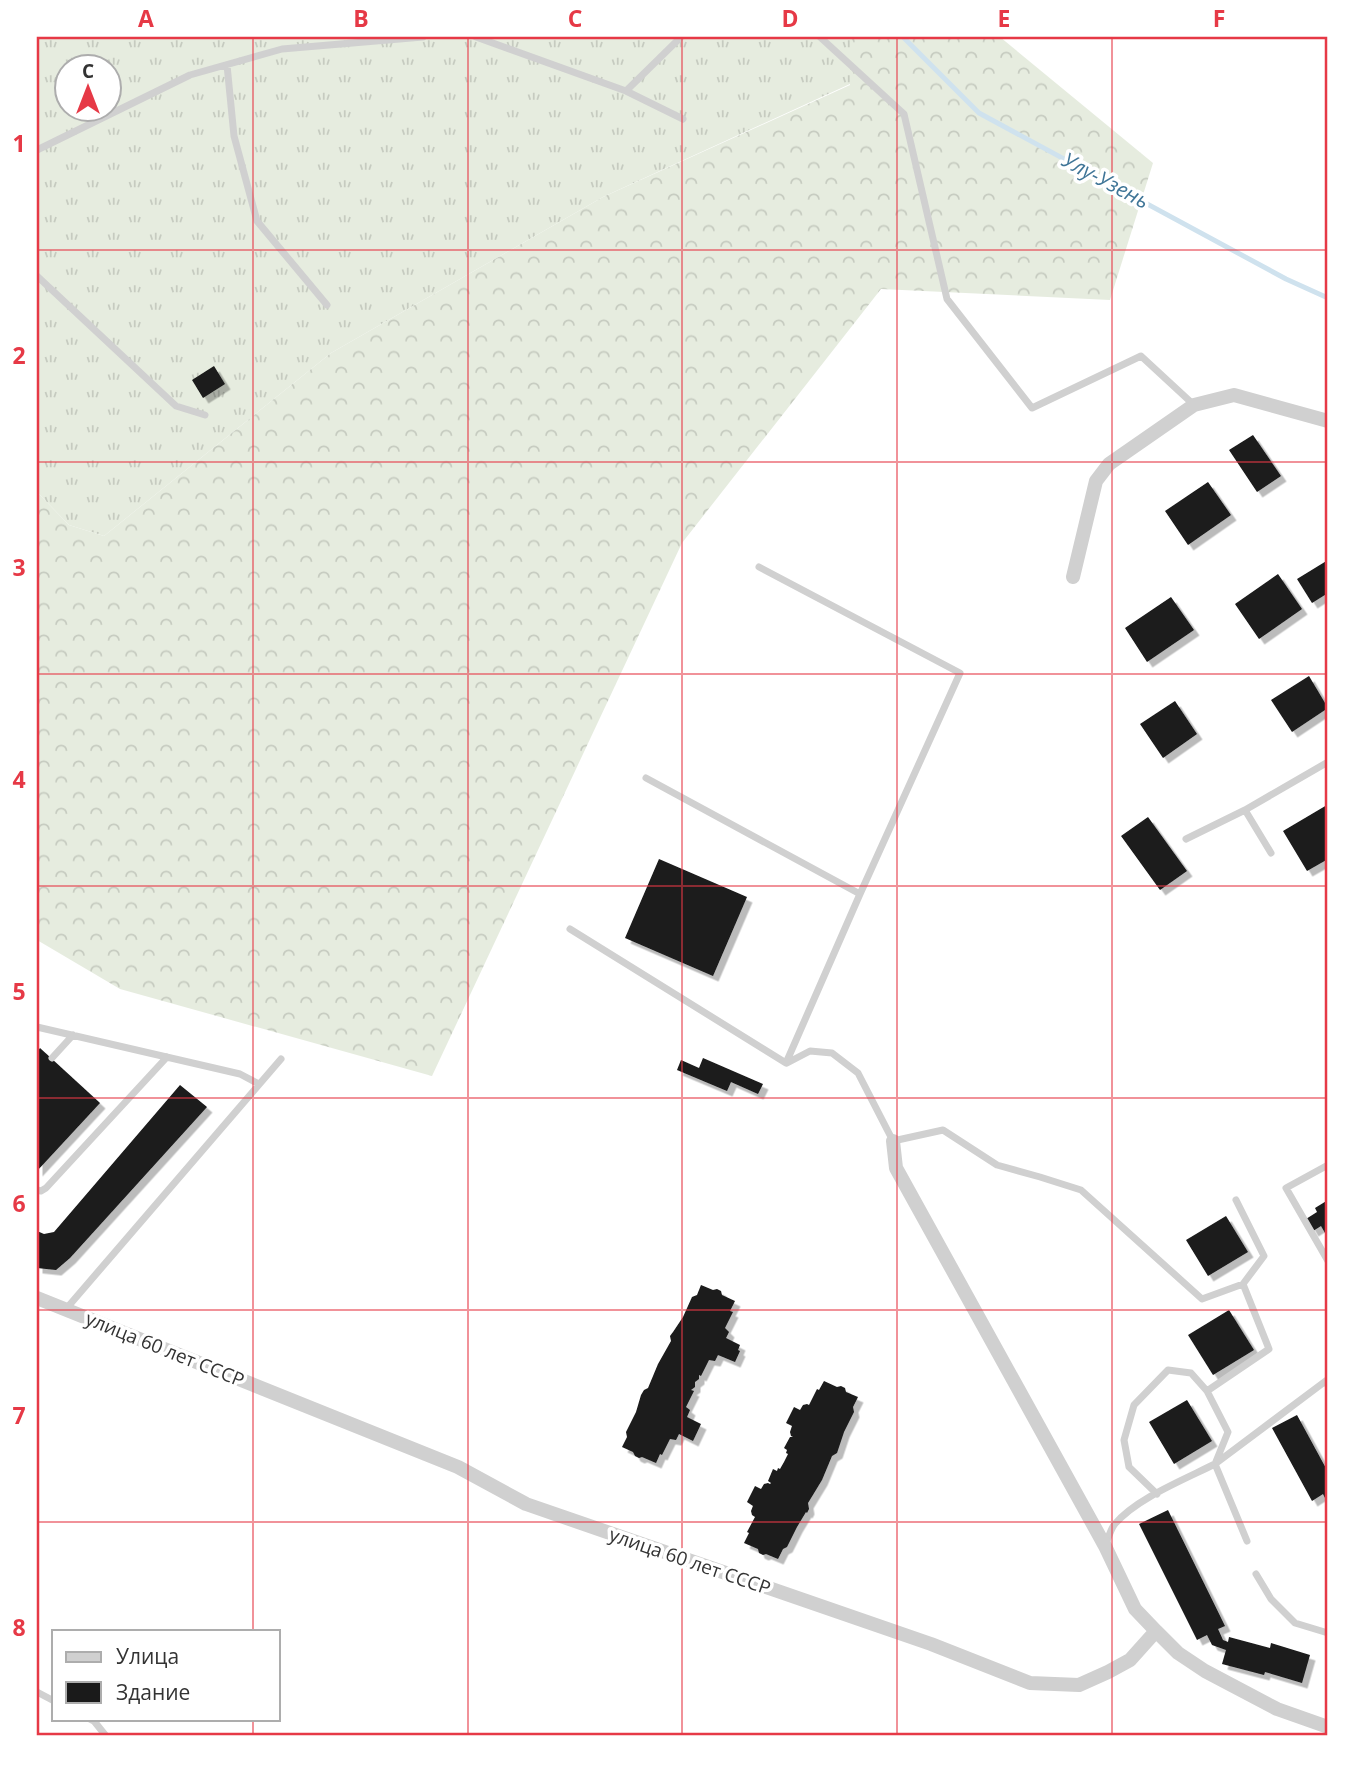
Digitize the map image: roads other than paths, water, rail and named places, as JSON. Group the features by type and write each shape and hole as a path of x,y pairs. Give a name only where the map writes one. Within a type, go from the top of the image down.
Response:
{"street":[{"path":"1073,577 1096,481 1109,464 1194,405 1234,395 1328,421"},
{"path":"893,1140 896,1168 1105,1546 1135,1609 1178,1653 1205,1671 1277,1709 1328,1727"},
{"name":"улица 60 лет СССР","path":"37,1298 458,1467 526,1504 931,1644 1030,1683 1079,1685 1130,1660 1156,1632"}],"lane":[{"path":"37,150 190,75 282,49 423,37"},
{"path":"476,37 626,91 683,119"},
{"path":"626,91 681,37"},
{"path":"820,37 904,114 947,299 1032,408 1141,356 1194,405"},
{"path":"227,65 234,136 257,221 327,305"},
{"path":"37,276 176,406 205,415"},
{"path":"759,567 960,673 786,1063"},
{"path":"1186,839 1245,810 1328,762"},
{"path":"646,778 860,894"},
{"path":"1245,810 1271,853"},
{"path":"570,929 786,1063"},
{"path":"37,1027 240,1074 260,1084"},
{"path":"52,1058 73,1035"},
{"path":"786,1063 810,1051 832,1054 858,1073 893,1140 943,1130 997,1165 1081,1191 1202,1299 1243,1284 1264,1256 1236,1200"},
{"path":"37,1190 46,1188 167,1057"},
{"path":"66,1310 281,1059"},
{"path":"1328,1165 1286,1188 1328,1261"},
{"path":"1207,1391 1269,1349 1243,1284"},
{"path":"1157,1494 1129,1466 1124,1440 1134,1405 1168,1370 1191,1373 1207,1391 1228,1432 1215,1465 1248,1541"},
{"path":"1105,1546 1112,1527 1127,1511 1215,1465 1326,1380 1328,1385"},
{"path":"1256,1574 1271,1600 1295,1623 1328,1633"},
{"path":"92,1720 106,1736"}],"waterway":[{"name":"Улу-Узень","path":"903,37 979,113 1286,279 1328,298"}]}
